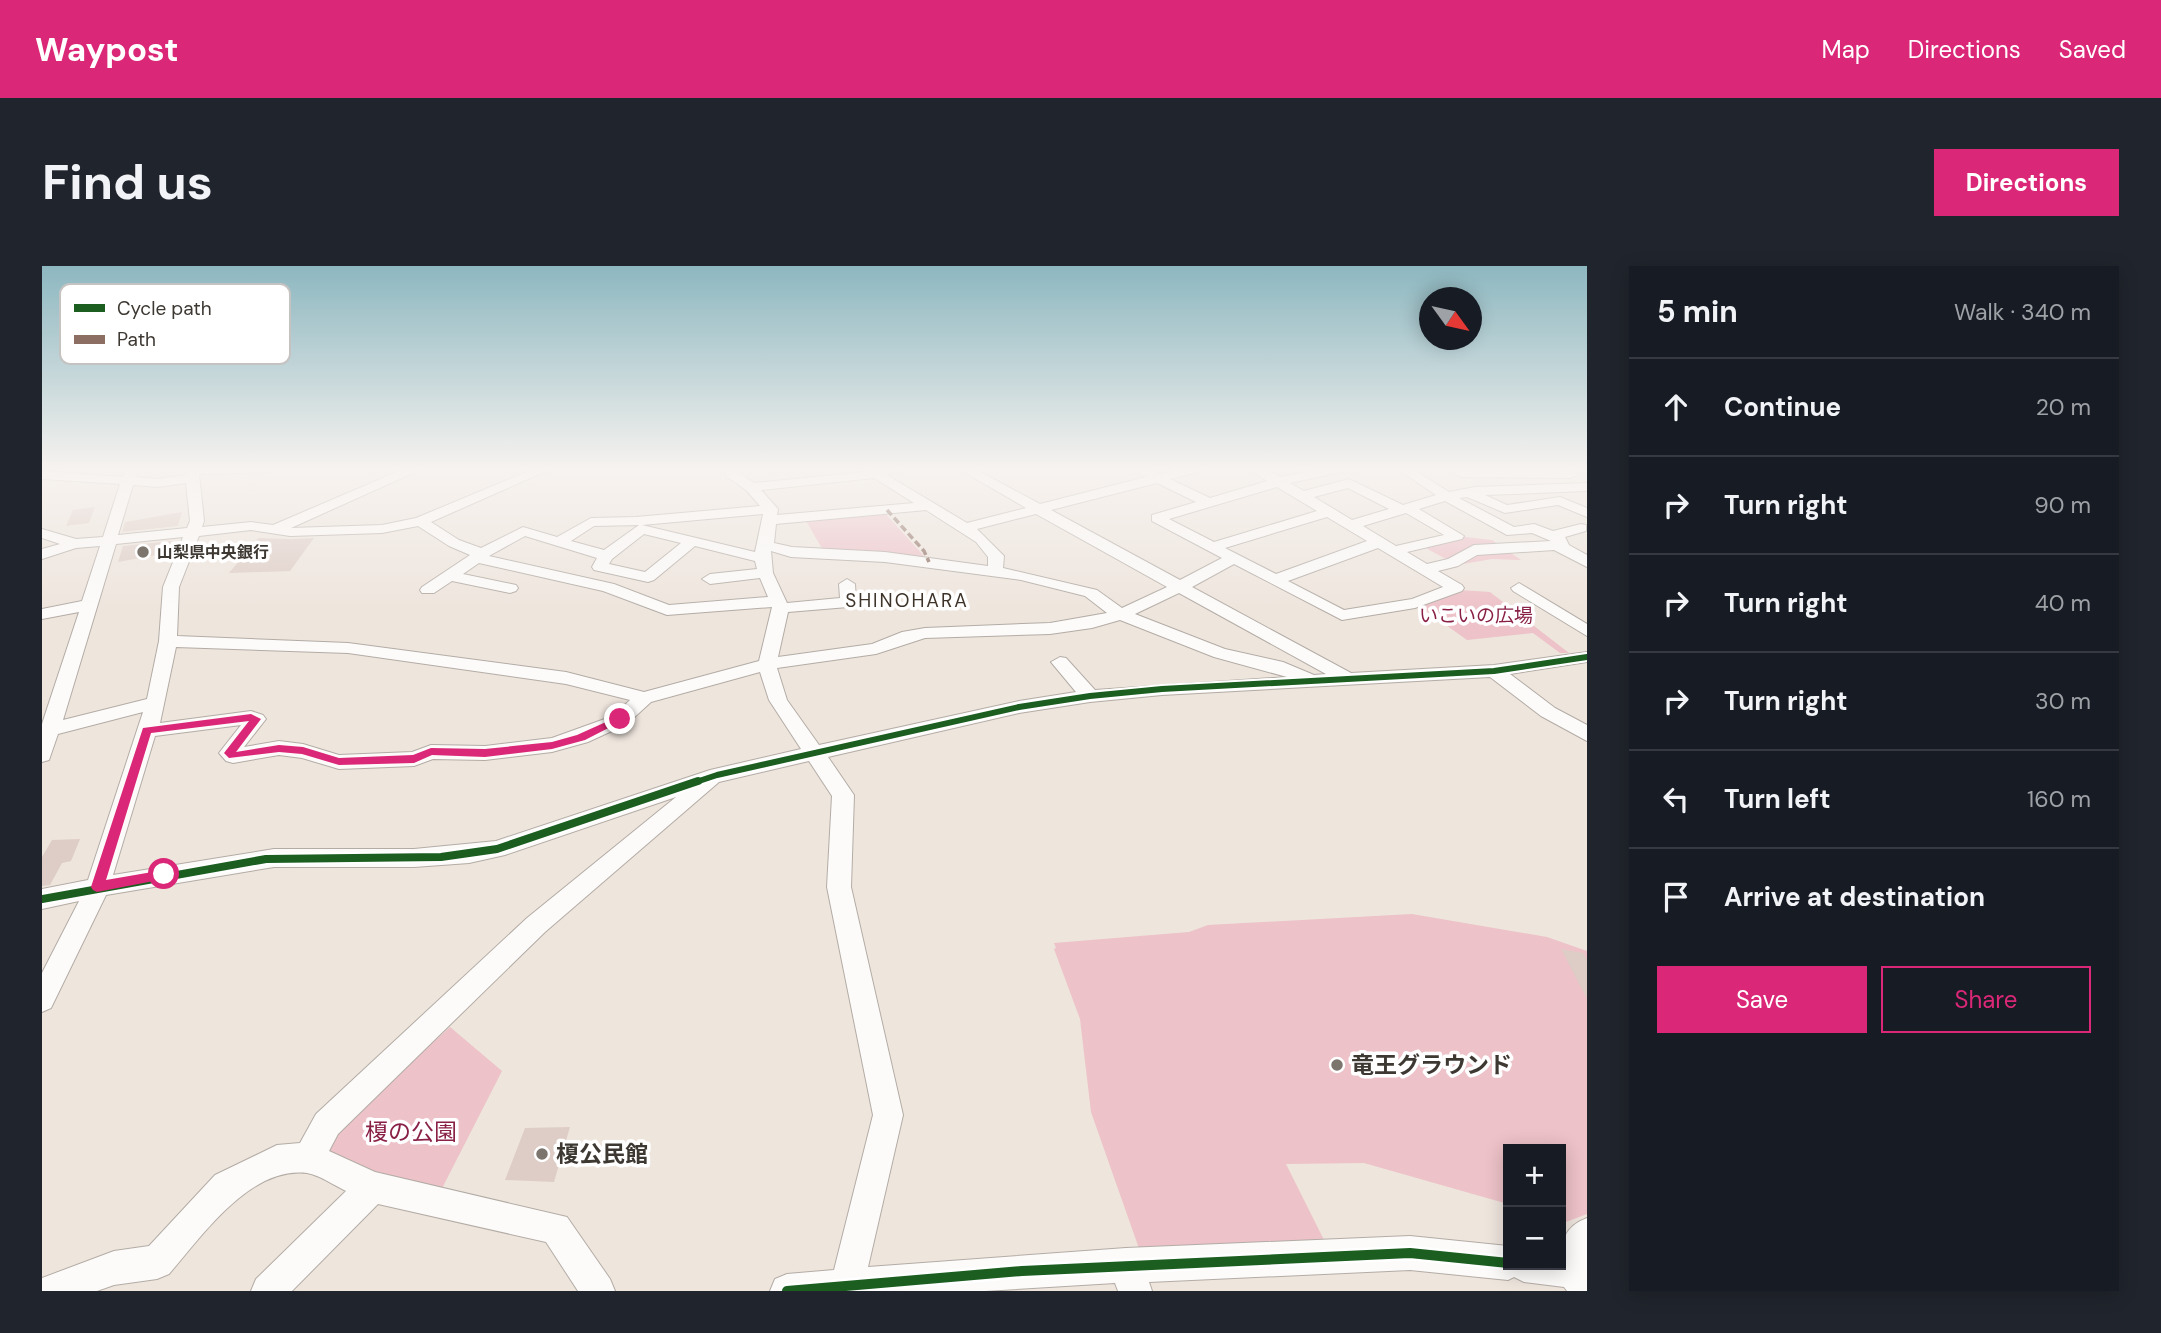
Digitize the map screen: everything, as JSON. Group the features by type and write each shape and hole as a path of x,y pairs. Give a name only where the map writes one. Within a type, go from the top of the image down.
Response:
{"street":[{"path":"42,755 48,722 117,516"},
{"path":"42,1000 97,887 156,703 168,641 171,587 194,532 197,516"},
{"path":"278,528 306,516"},
{"path":"42,570 47,553 75,544 251,526 278,528 290,532 382,529 432,516"},
{"path":"559,542 591,522 736,516"},
{"path":"771,516 765,559 779,604 767,664 778,700 843,795 839,887 888,1115 846,1288"},
{"path":"945,516 991,548 996,556 995,571"},
{"path":"965,528 1013,516"},
{"path":"1052,516 1348,680"},
{"path":"1165,516 1157,518 1342,615 1415,603 1456,588 1335,516"},
{"path":"1212,547 1316,516"},
{"path":"1351,525 1381,516"},
{"path":"1275,580 1387,546 1457,536 1417,516"},
{"path":"1481,516 1512,532 1534,528 1587,562"},
{"path":"420,521 479,556 608,587 667,610 848,602 848,584"},
{"path":"1449,538 1474,550 1509,550 1555,545 1581,528"},
{"path":"692,541 648,578 600,567 606,556 641,529 692,541 765,559"},
{"path":"428,590 523,531 606,556"},
{"path":"42,533 75,544"},
{"path":"1424,569 1453,563 1474,550"},
{"path":"710,579 791,552 885,557 995,571 1091,593 1119,614 1220,653 1269,664 1315,681"},
{"path":"146,730 251,717 256,719 229,753 233,756 279,748 303,751 339,761 414,759 431,752 485,753 552,745 581,737 620,719 644,698 767,664 876,649 908,636 925,633 1051,628 1094,622 1119,614 1234,558"},
{"path":"449,576 510,588"},
{"path":"1519,588 1587,631"},
{"path":"42,614 87,605"},
{"path":"168,641 348,648 566,678 644,698"},
{"path":"42,899 97,887 271,858 326,856 397,860 465,857 497,849 717,775 1019,707 1162,689 1494,671 1587,657"},
{"path":"1060,662 1090,696"},
{"path":"1494,671 1548,712 1587,734"},
{"path":"48,722 156,703"},
{"path":"310,1158 327,1124 506,953 717,775"},
{"path":"51,1291 114,1268 157,1262 226,1185 277,1160 310,1158 373,1187 556,1228 598,1291"},
{"path":"268,1291 373,1187"},
{"path":"1542,1270 1580,1281 1578,1242 1587,1234"},
{"path":"787,1291 1131,1278 1410,1254 1503,1263"}],"green space":[{"path":"887,516 924,556 824,552 805,519"},
{"path":"1457,536 1492,540 1521,560 1492,559 1457,565 1422,546"},
{"name":"いこいの広場","path":"1459,590 1490,592 1569,653 1560,653 1533,633 1467,640 1418,605"},
{"name":"竜王グラウンド","path":"1412,914 1547,937 1587,951 1587,1214 1566,1222 1566,1144 1503,1144 1503,1203 1364,1163 1286,1164 1326,1244 1142,1257 1091,1112 1080,1019 1054,943 1189,932 1208,925"},
{"name":"榎の公園","path":"450,1027 502,1071 435,1202 327,1150 343,1123"}],"building":[{"path":"70,516 92,516 89,523 66,526"},
{"path":"160,516 181,516 178,526 122,532 125,522"},
{"path":"258,538 314,538 290,571 229,573"},
{"path":"171,541 167,553 118,562 123,546"},
{"path":"80,839 71,861 62,863 50,885 42,886 42,857 52,840"},
{"path":"1561,949 1583,953 1587,960 1587,999"},
{"path":"570,1127 554,1182 505,1180 525,1128"}],"marked path":[{"path":"892,516 924,551 929,562"}],"cycle path":[{"path":"42,899 147,878 266,859 441,857 497,849 717,775 1019,707 1162,689 1494,671 1587,657"},
{"path":"787,1291 1022,1271 1410,1253 1503,1262"}],"place":[{"name":"山梨県中央銀行","path":"143,552"},
{"name":"竜王グラウンド","path":"1337,1065"},
{"name":"榎公民館","path":"542,1154"}],"district":[{"name":"SHINOHARA","path":"907,600"}],"route":[{"path":"164,874 97,887 146,730 251,717 256,719 229,753 233,756 279,748 303,751 339,761 414,759 431,752 485,753 522,750 581,737 620,719"}]}
